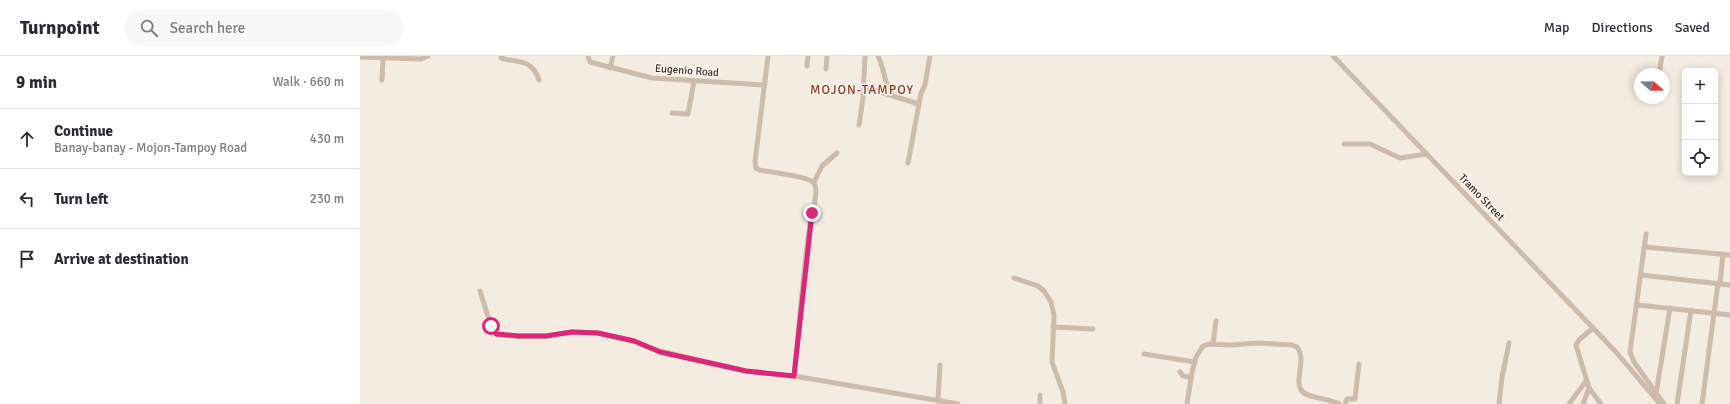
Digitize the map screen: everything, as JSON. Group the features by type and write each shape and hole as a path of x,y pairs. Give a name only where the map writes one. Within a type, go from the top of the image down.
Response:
{"street":[{"path":"360,57 384,59 421,59 428,56"},
{"path":"502,56 504,59 525,62 532,66 537,72 539,80"},
{"name":"Eugenio Road","path":"588,56 590,62 652,78 764,85"},
{"path":"610,68 613,56"},
{"path":"768,56 755,162 756,168 759,170 814,182"},
{"path":"807,66 808,56"},
{"path":"826,69 827,56"},
{"path":"859,125 865,56"},
{"path":"878,56 884,70 886,83 891,93"},
{"path":"908,163 921,93 926,85 930,56"},
{"name":"Tramo Street","path":"1333,56 1616,352 1660,404"},
{"path":"1660,68 1662,56"},
{"path":"382,80 384,59"},
{"path":"672,113 688,114 694,81"},
{"path":"863,87 920,104"},
{"path":"1344,144 1370,144 1400,158 1427,154"},
{"path":"794,376 810,224 816,192 814,182 822,166 837,153"},
{"path":"1646,234 1638,305 1630,352 1634,362 1664,404"},
{"path":"1645,247 1730,255"},
{"path":"1702,404 1723,254"},
{"path":"1641,275 1730,285"},
{"path":"1014,278 1038,286 1044,291 1053,307 1052,362 1063,392 1065,404"},
{"path":"480,292 491,326 496,334 546,336 572,332 598,333 634,341 660,352 746,371 794,376 958,404"},
{"path":"1638,305 1730,315"},
{"path":"1656,394 1670,308"},
{"path":"1677,404 1691,310"},
{"path":"1213,344 1216,321"},
{"path":"1053,327 1093,329"},
{"path":"1593,328 1579,340 1576,345 1586,381 1589,388 1601,404"},
{"path":"1187,404 1195,362 1203,346 1213,344 1231,345 1258,343 1295,346 1301,354 1299,385 1302,391 1308,395 1340,404"},
{"path":"1499,404 1502,377 1509,343"},
{"path":"1144,354 1195,362"},
{"path":"1345,404 1347,399 1355,399 1359,364"},
{"path":"938,401 940,365"},
{"path":"1180,372 1183,376 1191,377"},
{"path":"1569,404 1586,381"},
{"path":"1583,404 1589,388"},
{"path":"1040,395 1040,404"}],"district":[{"name":"MOJON-TAMPOY","path":"862,89"}],"route":[{"path":"491,326 496,334 518,336 546,336 572,332 598,333 634,341 660,352 746,371 794,376 812,213"}]}
